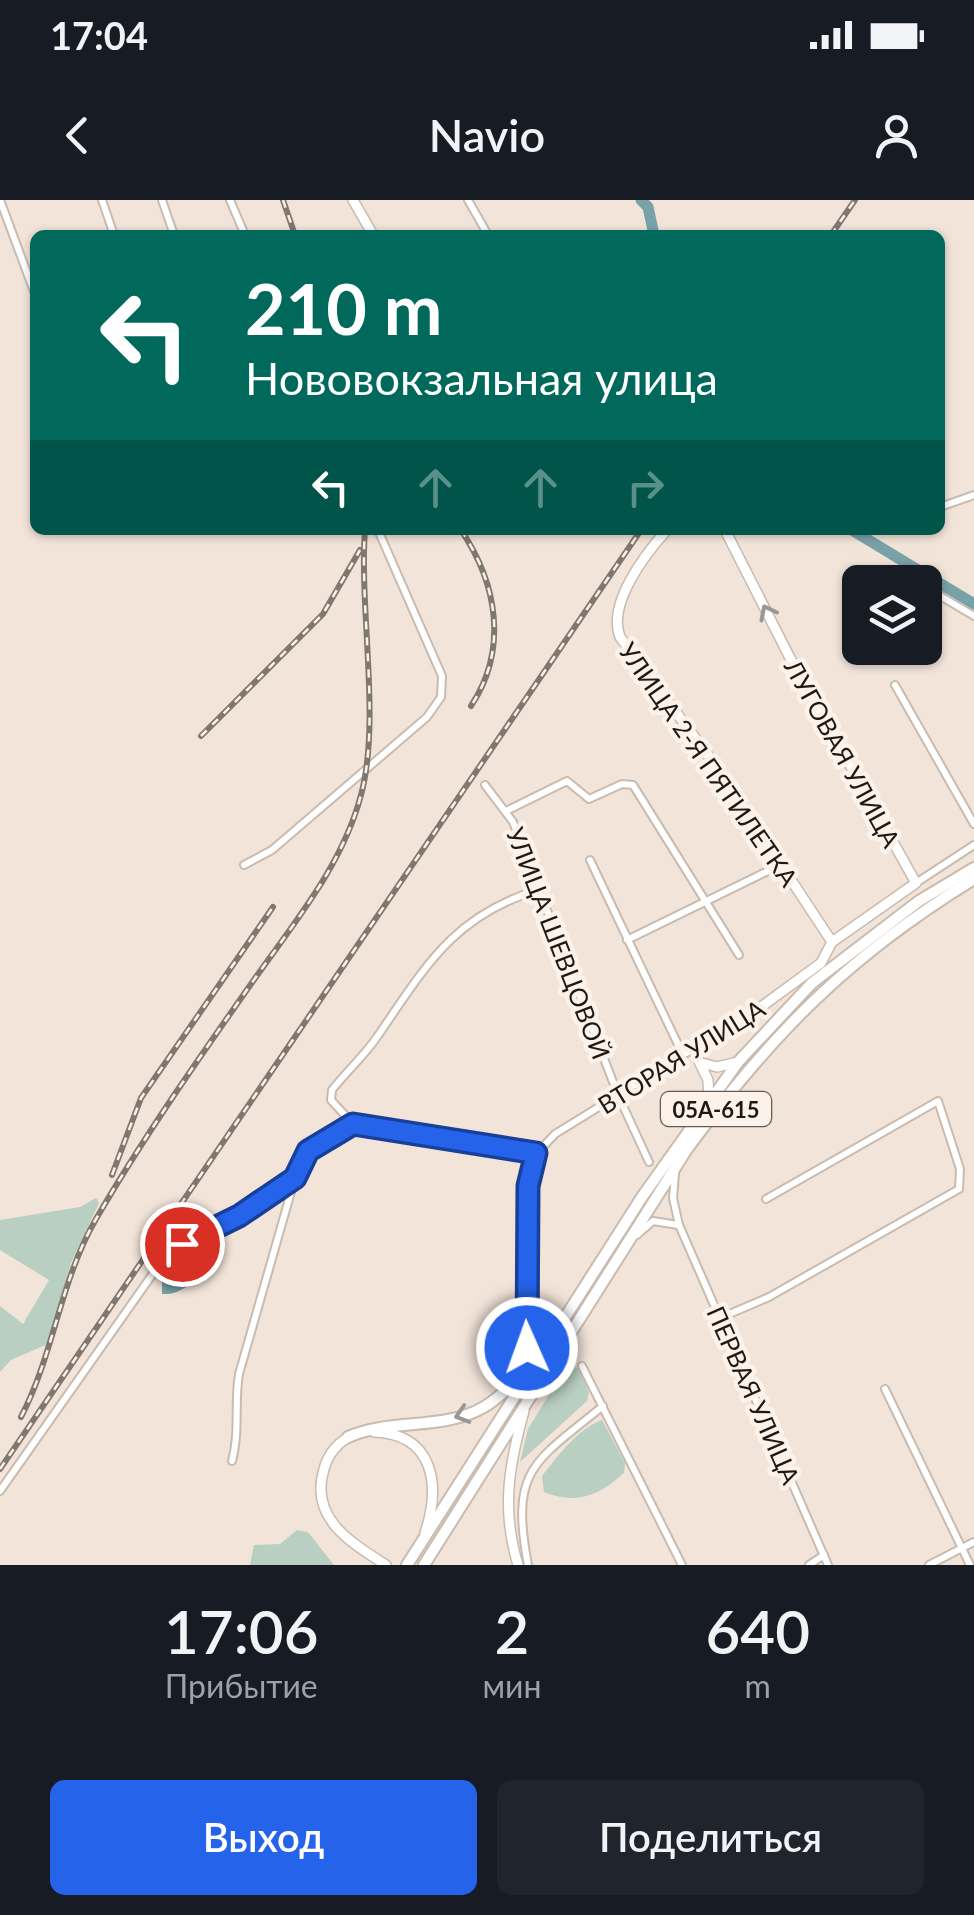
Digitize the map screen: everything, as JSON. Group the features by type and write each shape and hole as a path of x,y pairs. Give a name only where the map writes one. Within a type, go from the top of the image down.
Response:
{"highway":[{"name":"05А-615","path":"407,1565 709,1100 738,1062 812,983 919,901 974,868"},
{"name":"05А-615","path":"424,1565 620,1253 735,1084 798,1012 853,963 974,879"},
{"path":"348,1436 370,1427 463,1416 499,1396 540,1359"}],"main road":[{"path":"353,200 370,230"},
{"name":"УЛИЦА 2-Я ПЯТИЛЕТКА","path":"664,535 625,595 616,618 617,630 628,652 716,766 832,942"},
{"name":"ЛУГОВАЯ УЛИЦА","path":"728,535 790,658 916,883"},
{"path":"832,942 916,883"},
{"name":"ВТОРАЯ УЛИЦА","path":"693,1049 750,1015 821,963 832,942"},
{"path":"693,1049 702,1062 709,1100"},
{"path":"702,1062 717,1067 738,1062"},
{"path":"518,1565 507,1529 507,1482 528,1401"},
{"path":"382,1562 339,1533 321,1499 326,1460 348,1436 394,1434 421,1450 434,1482 433,1508 421,1545"}],"street":[{"path":"0,200 30,281"},
{"path":"102,200 112,230"},
{"path":"162,200 172,230"},
{"path":"230,200 243,230"},
{"path":"468,200 485,230"},
{"path":"945,504 974,494"},
{"path":"244,865 272,850 426,717 440,697 442,676 380,535"},
{"path":"942,597 974,616"},
{"path":"894,684 974,824"},
{"path":"508,810 567,781 589,799 633,784 740,955"},
{"name":"УЛИЦА ШЕВЦОВОЙ","path":"485,785 508,810 618,1095 649,1162"},
{"path":"916,883 974,845"},
{"path":"590,860 682,1054"},
{"path":"627,940 780,864"},
{"path":"527,1348 528,1186 536,1153 353,1124 331,1100 332,1090 379,1034 392,1010 450,936 518,896 538,890"},
{"name":"ВТОРАЯ УЛИЦА","path":"536,1153 555,1134 693,1049"},
{"path":"720,1318 769,1297 953,1194 962,1182 938,1101 766,1199"},
{"path":"232,1461 238,1438 235,1400 239,1374 295,1178 308,1151 353,1124"},
{"name":"ПЕРВАЯ УЛИЦА","path":"677,1166 672,1186 680,1225 828,1565"},
{"path":"0,1491 152,1275 182,1244 239,1216 295,1178"},
{"path":"620,1253 652,1220 680,1225"},
{"path":"582,1366 682,1565"},
{"path":"885,1389 970,1565"},
{"path":"528,1565 522,1525 524,1480 546,1452 603,1406"},
{"path":"928,1565 974,1542"},
{"path":"809,1565 824,1556"}],"green space":[{"path":"96,1198 99,1203 71,1263 48,1344 11,1360 0,1372 0,1306 23,1324 49,1280 0,1250 0,1220 80,1207"},
{"path":"567,1365 580,1369 589,1393 587,1401 520,1462 528,1429"},
{"path":"602,1420 625,1463 624,1473 587,1496 566,1498 544,1492 542,1476 576,1437"},
{"path":"297,1530 308,1532 334,1565 250,1565 254,1545 280,1544"}],"water":[{"path":"201,1248 207,1249 205,1258 193,1281 179,1291 162,1294 162,1279 178,1262"}],"waterway":[{"path":"641,200 648,207 653,230"},
{"path":"860,535 974,604"}],"railway":[{"path":"283,200 293,230"},
{"path":"834,230 855,200"},
{"path":"21,1417 42,1368 74,1267 96,1219 171,1100 314,894 342,847 367,766 365,535"},
{"path":"464,535 483,573 494,618 490,663 471,706"},
{"path":"0,1469 638,535"},
{"path":"201,736 323,614 360,550"},
{"path":"112,1175 141,1098 273,907"}],"route":[{"path":"182,1244 229,1222 295,1178 308,1151 353,1124 536,1153 528,1186 525,1250 527,1348"}]}
